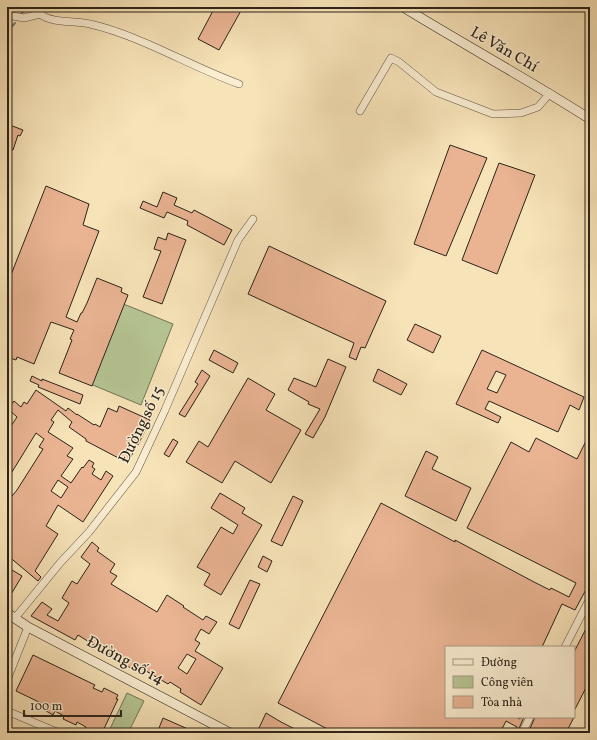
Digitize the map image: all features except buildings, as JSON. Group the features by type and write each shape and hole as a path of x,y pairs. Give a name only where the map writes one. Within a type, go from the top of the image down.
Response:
{"street":[{"path":"40,14 43,7"},
{"name":"Lê Văn Chí","path":"403,7 590,119"},
{"path":"7,15 24,18 40,14 46,18 89,24 122,34 176,56 223,79 239,84"},
{"path":"360,111 390,58 399,62 436,92 493,114 521,113 538,107 550,94"},
{"name":"Đường số 15","path":"15,618 60,563 89,532 136,472 165,410 238,240 253,219"},
{"path":"566,646 590,598"},
{"name":"Đường số 14","path":"7,613 28,626 230,733"},
{"path":"7,680 28,626"},
{"path":"7,711 59,733"},
{"path":"522,733 530,718"}],"green space":[{"path":"121,303 173,324 141,405 88,383"},
{"path":"127,693 144,701 128,733 108,733"}],"waterway":[{"path":"22,13 27,7"},
{"path":"7,32 15,23"}]}
